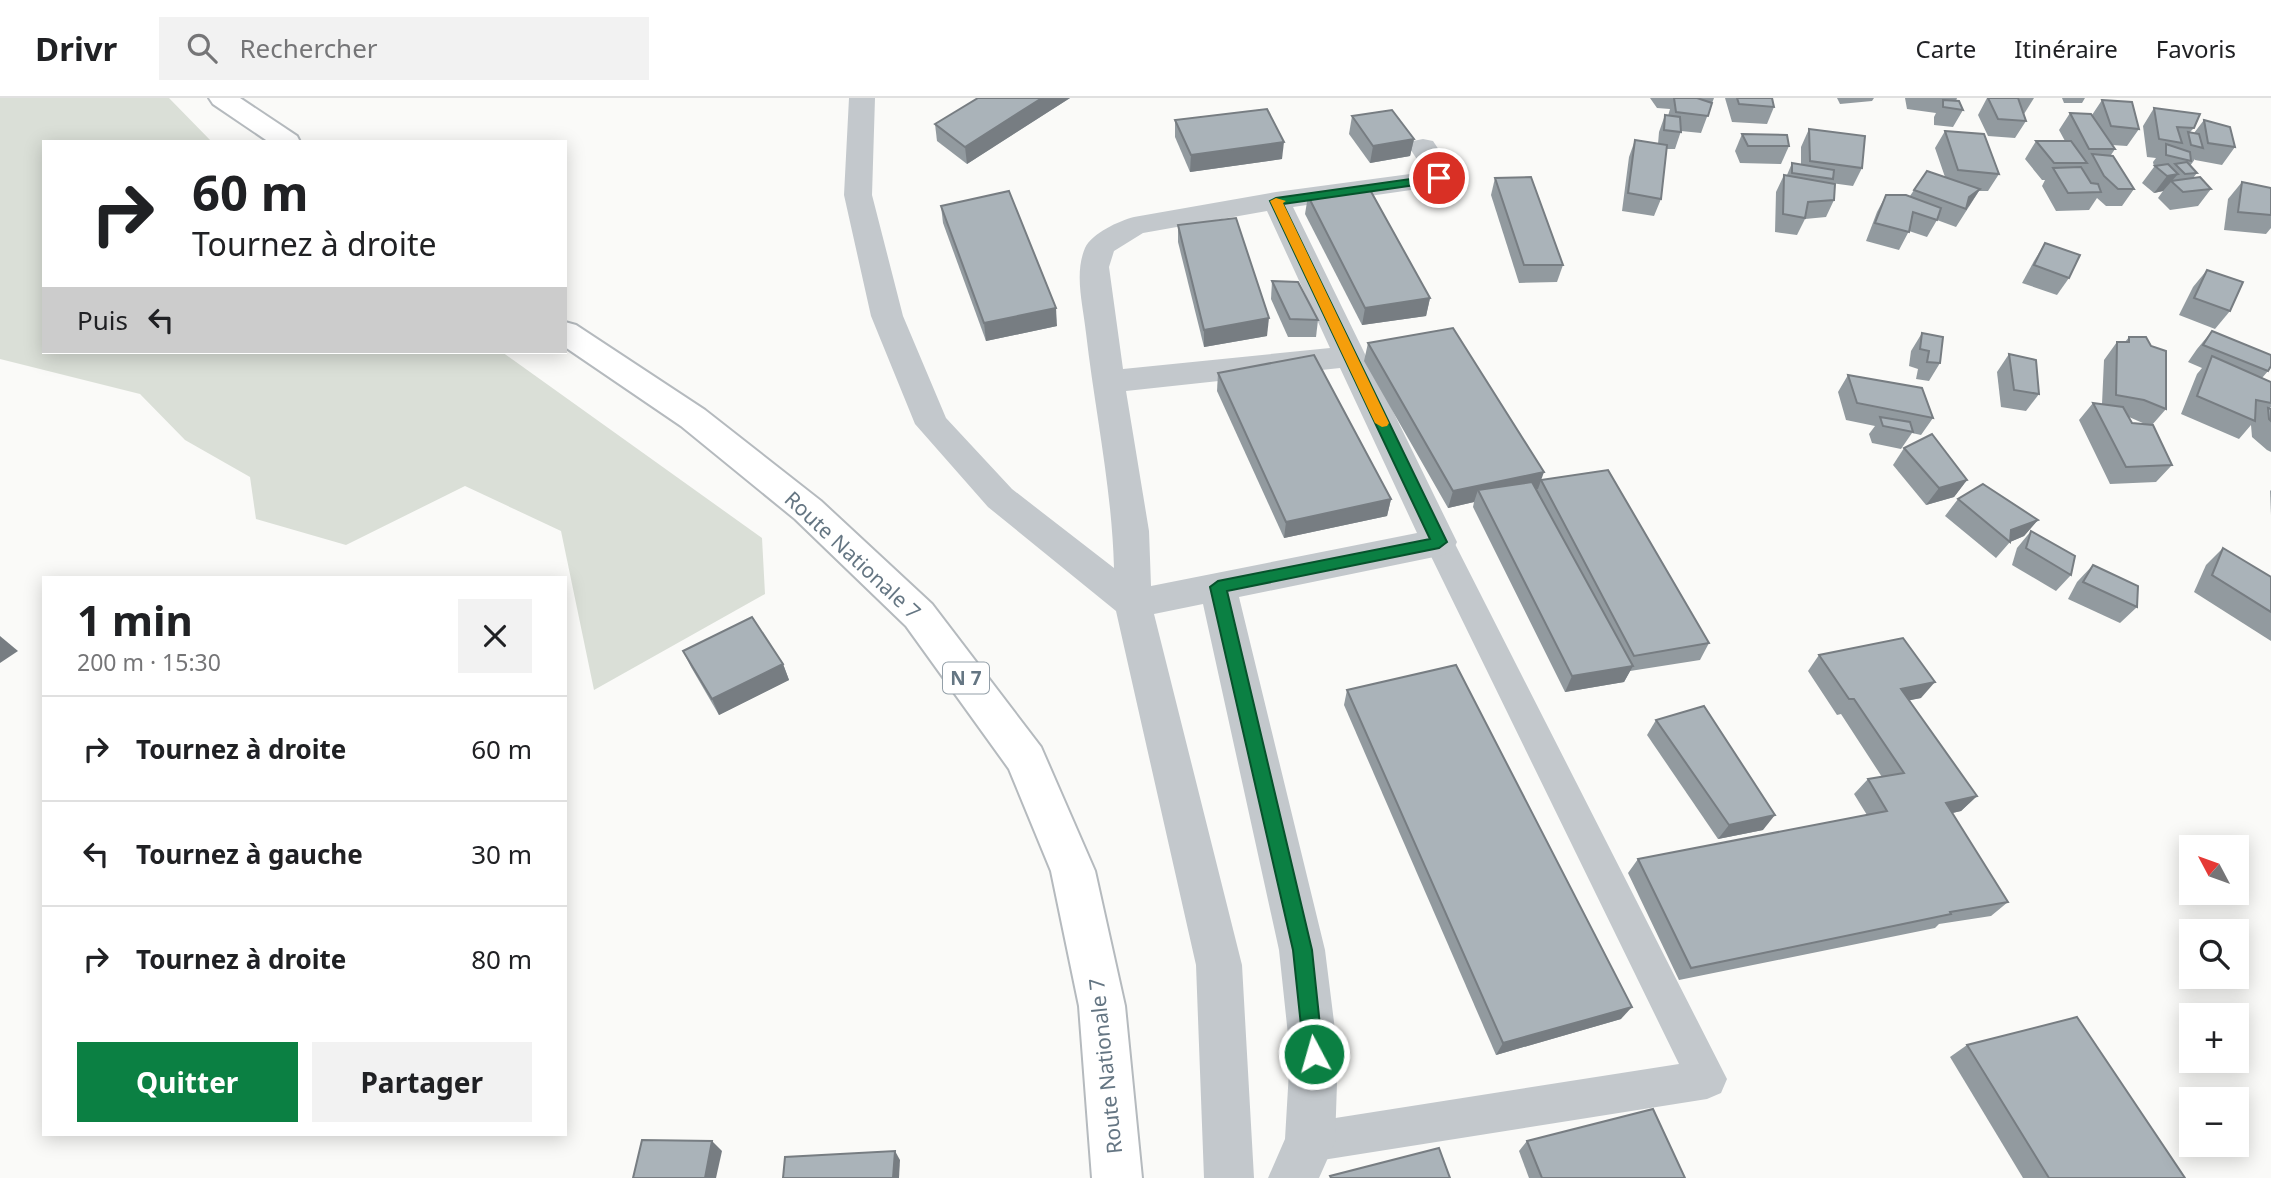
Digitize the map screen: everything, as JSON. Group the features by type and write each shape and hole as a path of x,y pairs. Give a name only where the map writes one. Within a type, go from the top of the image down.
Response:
{"main road":[{"path":"222,98 284,140"},
{"name":"Route Nationale 7","path":"567,333 693,418 808,510 919,615 1026,759 1073,871 1102,1006 1118,1178"}],"street":[{"path":"862,98 858,195 887,316 932,424 1000,498 1133,604 1439,542 1276,201"},
{"path":"1229,1178 1219,965 1133,604 1132,531 1108,382 1094,268 1101,246 1134,226 1276,201 1439,178 1441,174 1423,147"},
{"path":"1108,382 1351,356"},
{"path":"1218,587 1303,950 1314,1054 1301,1160"}],"lane":[{"path":"1301,1160 1707,1079 1439,542"}],"shaded area":[{"path":"0,98 169,98 210,140 42,140 42,354 505,354 762,538 765,594 594,690 561,531 465,486 346,545 256,519 250,477 185,440 140,394 0,359"}],"building":[{"path":"978,98 1042,98 965,147 935,124"},
{"path":"1674,98 1697,98 1712,103 1708,116 1676,112"},
{"path":"1737,98 1772,98 1774,107 1739,104"},
{"path":"1988,98 2018,98 2026,121 1998,119"},
{"path":"1943,100 1959,101 1963,110 1943,107"},
{"path":"2102,100 2132,102 2139,129 2111,126"},
{"path":"2154,108 2200,114 2194,128 2177,127 2182,143 2159,139"},
{"path":"1267,109 1284,142 1191,155 1175,120"},
{"path":"1392,110 1414,139 1373,146 1352,116"},
{"path":"2070,113 2091,114 2115,149 2089,149"},
{"path":"1665,115 1680,117 1681,132 1664,130"},
{"path":"2204,120 2230,127 2235,147 2208,143"},
{"path":"1809,129 1865,136 1862,168 1810,161"},
{"path":"1945,131 1984,134 1999,174 1958,170"},
{"path":"2188,132 2199,134 2203,148 2191,145"},
{"path":"1742,134 1787,135 1789,146 1748,146"},
{"path":"1635,140 1667,145 1661,199 1628,193"},
{"path":"2036,141 2071,141 2087,163 2054,163"},
{"path":"2166,144 2190,152 2191,161 2166,155"},
{"path":"2092,154 2113,156 2134,189 2118,189 2104,176"},
{"path":"2187,162 2197,173 2185,174 2175,164"},
{"path":"1792,163 1834,170 1833,179 1792,173"},
{"path":"2168,164 2178,174 2167,176 2155,166"},
{"path":"2081,167 2091,183 2098,184 2101,192 2068,193 2053,168"},
{"path":"1927,171 1980,189 1969,197 1966,209 1914,190"},
{"path":"1784,175 1835,184 1834,200 1808,202 1805,218 1783,214"},
{"path":"1531,177 1563,265 1524,265 1495,178"},
{"path":"2200,177 2211,189 2183,192 2171,181"},
{"path":"2242,182 2271,188 2271,215 2238,212"},
{"path":"1369,188 1430,298 1365,308 1308,196"},
{"path":"1009,191 1056,308 984,323 941,206"},
{"path":"1886,195 1906,195 1941,208 1937,220 1913,212 1909,232 1875,223"},
{"path":"1236,218 1269,318 1204,330 1178,225"},
{"path":"2045,243 2080,255 2069,278 2034,265"},
{"path":"2207,270 2243,282 2230,311 2194,298"},
{"path":"1272,281 1298,282 1318,320 1290,319"},
{"path":"1453,328 1544,472 1453,491 1368,343"},
{"path":"2212,331 2271,355 2268,371 2203,345"},
{"path":"1922,333 1943,337 1940,363 1927,362 1929,351 1920,349"},
{"path":"2129,337 2146,337 2151,346 2166,351 2166,409 2144,400 2116,395 2117,342 2129,342"},
{"path":"2009,354 2036,360 2039,394 2014,390"},
{"path":"1314,355 1391,499 1286,522 1218,373"},
{"path":"2212,356 2271,382 2271,403 2256,400 2255,421 2197,396"},
{"path":"1848,375 1922,388 1933,418 1857,403"},
{"path":"2093,403 2123,407 2132,423 2153,425 2172,465 2126,467"},
{"path":"1880,417 1910,422 1913,432 1883,426"},
{"path":"1932,434 1967,480 1939,488 1904,448"},
{"path":"1608,470 1709,643 1634,656 1541,480"},
{"path":"1532,482 1633,666 1572,676 1478,490"},
{"path":"1983,484 2038,520 2011,530 2010,542 1958,499"},
{"path":"2031,531 2075,556 2071,575 2026,548"},
{"path":"2223,548 2271,577 2271,612 2212,575"},
{"path":"2093,565 2138,586 2137,607 2083,582"},
{"path":"752,617 783,664 712,699 683,651"},
{"path":"1903,638 1935,682 1901,689 1977,796 1946,803 2008,902 1691,968 1638,859 1887,811 1868,779 1904,773 1854,699 1849,699 1819,655"},
{"path":"1456,665 1632,1007 1503,1043 1347,690"},
{"path":"1704,706 1775,815 1729,825 1656,720"},
{"path":"2077,1017 2185,1178 2049,1178 1967,1045"},
{"path":"1653,1109 1685,1178 1542,1178 1527,1141"},
{"path":"642,1140 712,1141 705,1178 633,1178"},
{"path":"1439,1148 1450,1178 1330,1176"},
{"path":"895,1151 893,1178 783,1178 785,1157"}],"slow traffic":[{"path":"1280,201 1276,201 1382,423"}],"route":[{"path":"1314,1054 1303,950 1218,587 1439,542 1276,201 1439,178"}]}
